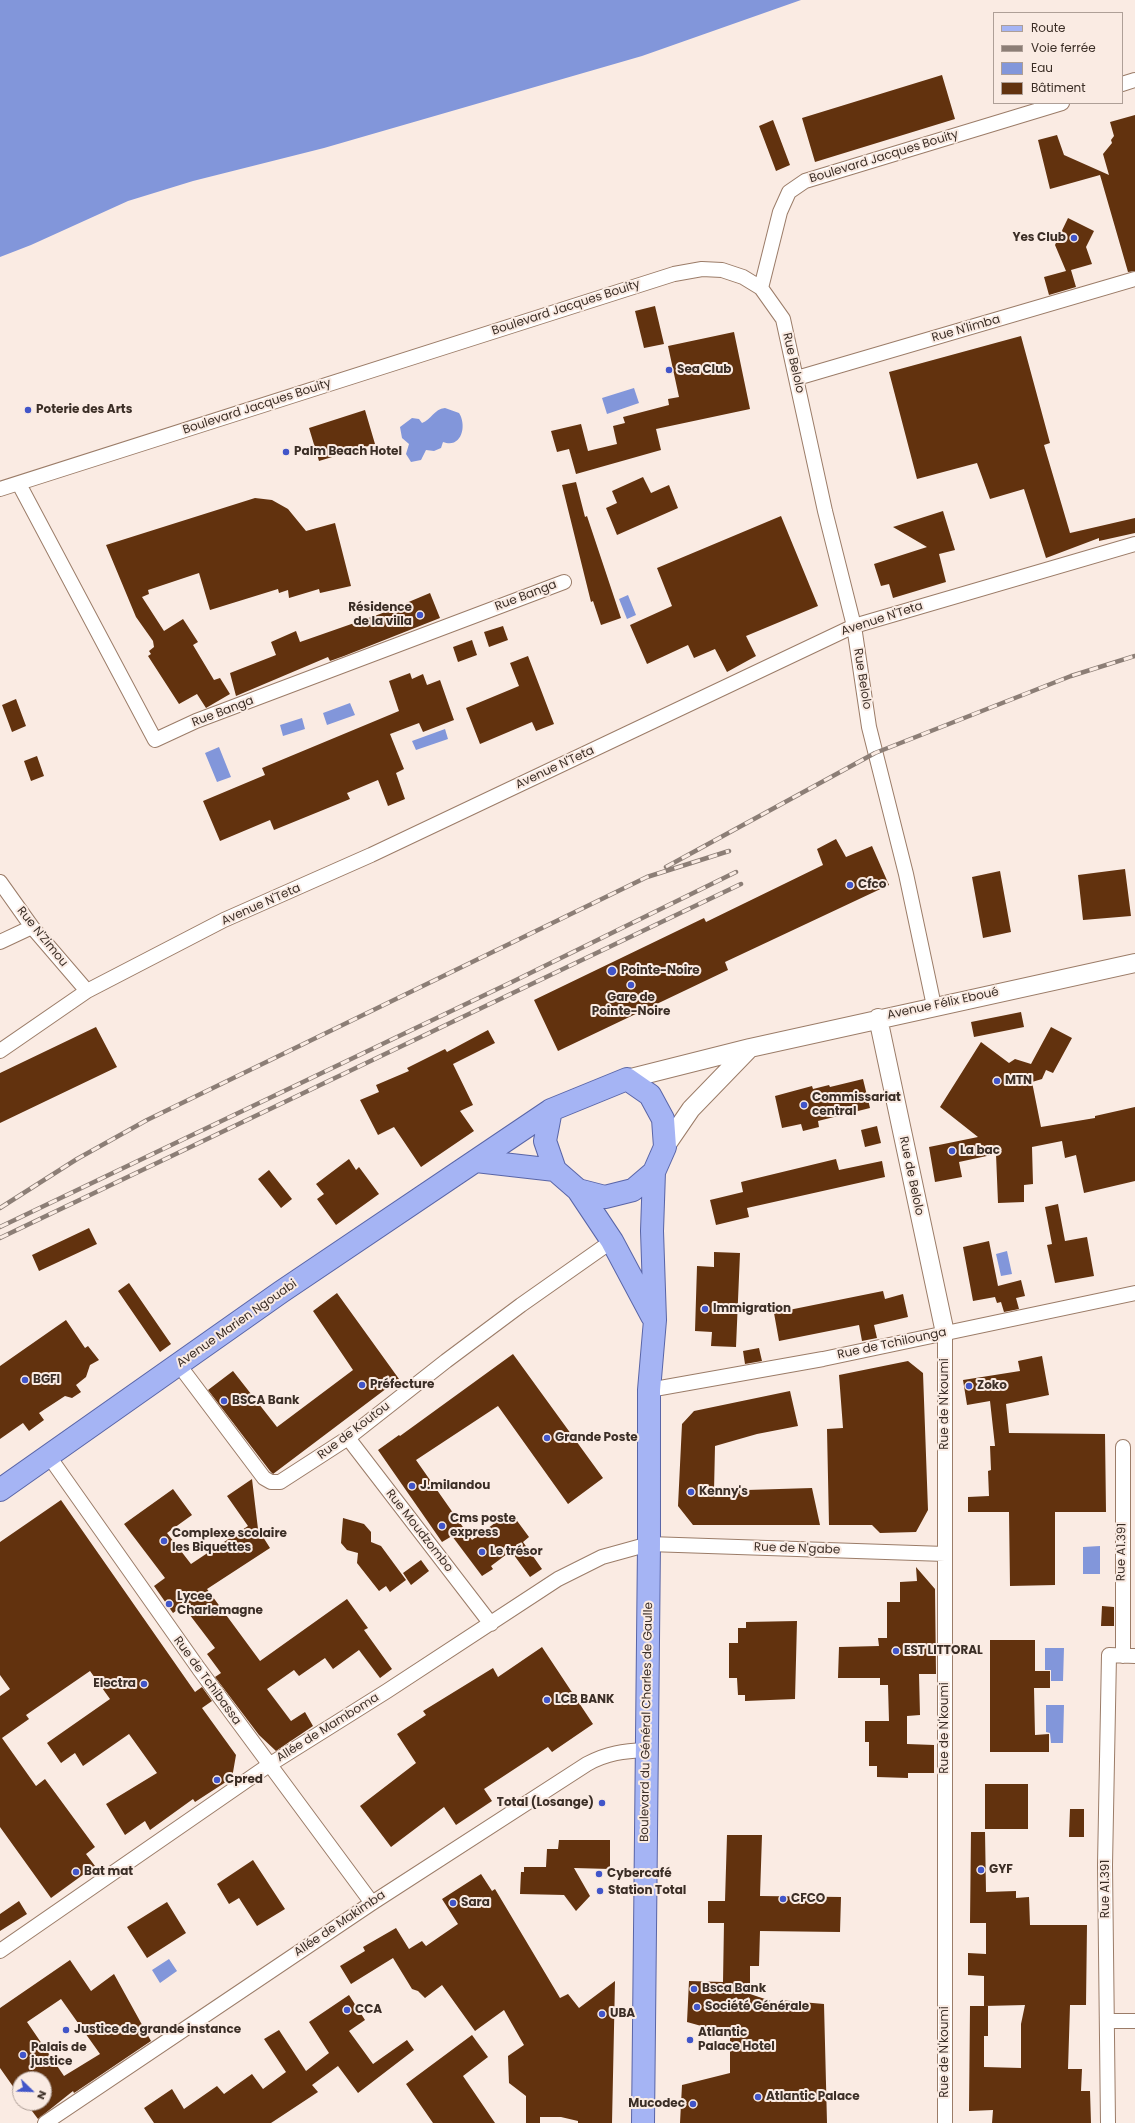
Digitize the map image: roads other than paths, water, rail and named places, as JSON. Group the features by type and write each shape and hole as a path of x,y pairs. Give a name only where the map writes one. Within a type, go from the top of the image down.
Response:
{"main road":[{"path":"578,1190 605,1197 632,1190 654,1172 665,1147 664,1119 650,1095 627,1080 551,1110 545,1141 555,1170 578,1190 612,1241 654,1320"},
{"name":"Avenue Marien Ngouabi","path":"0,1490 287,1288 551,1110"},
{"path":"476,1161 555,1170"},
{"name":"Boulevard du Général Charles de Gaulle","path":"643,2123 649,1544 649,1390 654,1320 652,1231 654,1172"}],"street":[{"path":"1123,84 1135,80"},
{"name":"Boulevard Jacques Bouity","path":"0,489 674,274 702,269 722,270 743,277 761,288 780,212 789,192 805,181 1059,104"},
{"name":"Rue N'limba","path":"797,378 1135,279"},
{"name":"Rue Belolo","path":"761,288 783,320 797,378 825,511 854,626 869,727 906,874 934,1006"},
{"name":"Rue Banga","path":"19,484 155,740 196,721 564,582"},
{"name":"Avenue N'Teta","path":"0,1051 87,991 224,920 371,855 854,626 1135,544"},
{"name":"Rue N'Zimou","path":"0,882 32,927 87,991"},
{"path":"0,942 32,927"},
{"name":"Avenue Félix Eboué","path":"627,1080 750,1048 878,1018 1135,963"},
{"name":"Rue de Belolo","path":"878,1018 945,1333"},
{"path":"665,1147 692,1108 715,1082 750,1048"},
{"name":"Rue de Koutou","path":"179,1365 264,1478 271,1482 286,1480 348,1438 521,1304 612,1241"},
{"name":"Rue de Tchilounga","path":"649,1390 823,1359 1135,1293"},
{"name":"Rue de N'koumi","path":"945,1333 946,2123"},
{"name":"Rue Moudzombo","path":"348,1438 491,1624"},
{"name":"Rue A1.391","path":"1108,2123 1106,1865 1122,1656 1123,1447"},
{"name":"Rue de Tchibassa","path":"48,1455 155,1609 372,1903"},
{"name":"Rue de N'gabe","path":"649,1544 945,1554"},
{"name":"Allée de Mamboma","path":"0,1951 269,1765 491,1624 558,1579 596,1560 649,1544"},
{"name":"Allée de Makimba","path":"45,2123 372,1903 587,1764 600,1757 616,1752 646,1750"},
{"path":"1107,2021 1135,2021"}],"water":[{"path":"0,0 801,0 642,56 324,148 193,181 128,201 31,245 0,257"},
{"path":"634,388 639,403 607,414 602,398"},
{"path":"445,408 459,413 463,424 459,439 455,442 443,442 441,448 434,451 426,450 421,460 411,462 406,454 409,444 402,438 400,427 412,418 419,419 422,423 425,422 435,412"},
{"path":"628,595 636,615 627,619 619,599"},
{"path":"350,703 355,715 327,725 323,713"},
{"path":"302,718 305,729 283,736 280,725"},
{"path":"445,729 448,739 416,750 412,741"},
{"path":"219,747 231,777 217,782 205,753"},
{"path":"1007,1251 1012,1274 1001,1276 996,1254"},
{"path":"1100,1546 1100,1574 1083,1574 1083,1547"},
{"path":"1045,1648 1064,1648 1063,1681 1051,1681 1051,1670 1045,1670"},
{"path":"1046,1705 1064,1705 1063,1743 1051,1743 1050,1733 1046,1732"},
{"path":"169,1959 177,1971 160,1983 152,1970"}],"railway":[{"path":"666,867 875,753 1071,676 1135,656"},
{"path":"0,1208 77,1159 147,1120 647,877 729,851"},
{"path":"0,1227 514,981 736,872"},
{"path":"0,1238 741,884"}],"place":[{"name":"Yes Club","path":"1074,238"},
{"name":"Sea Club","path":"669,370"},
{"name":"Poterie des Arts","path":"28,410"},
{"name":"Palm Beach Hotel","path":"286,452"},
{"name":"Résidence de la villa","path":"420,615"},
{"name":"Cfco","path":"850,885"},
{"name":"Pointe-Noire","path":"612,971"},
{"name":"Gare de Pointe-Noire","path":"631,985"},
{"name":"MTN","path":"997,1081"},
{"name":"Commissariat central","path":"804,1105"},
{"name":"La bac","path":"952,1151"},
{"name":"Immigration","path":"705,1309"},
{"name":"BGFI","path":"25,1380"},
{"name":"Préfecture","path":"362,1385"},
{"name":"Zoko","path":"969,1386"},
{"name":"BSCA Bank","path":"224,1401"},
{"name":"Grande Poste","path":"547,1438"},
{"name":"J.milandou","path":"412,1486"},
{"name":"Kenny's","path":"691,1492"},
{"name":"Cms poste express","path":"442,1526"},
{"name":"Complexe scolaire les Biquettes","path":"164,1541"},
{"name":"Le trésor","path":"482,1552"},
{"name":"Lycee Charlemagne","path":"169,1604"},
{"name":"EST LITTORAL","path":"896,1651"},
{"name":"Electra","path":"144,1684"},
{"name":"LCB BANK","path":"547,1700"},
{"name":"Cpred","path":"217,1780"},
{"name":"Total (Losange)","path":"602,1803"},
{"name":"GYF","path":"981,1870"},
{"name":"Bat mat","path":"76,1872"},
{"name":"Cybercafé","path":"599,1874"},
{"name":"Station Total","path":"600,1891"},
{"name":"CFCO","path":"783,1899"},
{"name":"Sara","path":"453,1903"},
{"name":"Bsca Bank","path":"694,1989"},
{"name":"Société Générale","path":"697,2007"},
{"name":"CCA","path":"347,2010"},
{"name":"UBA","path":"602,2014"},
{"name":"Justice de grande instance","path":"66,2030"},
{"name":"Atlantic Palace Hotel","path":"690,2040"},
{"name":"Palais de justice","path":"23,2055"},
{"name":"Atlantic Palace","path":"758,2097"},
{"name":"Mucodec","path":"693,2104"}]}
